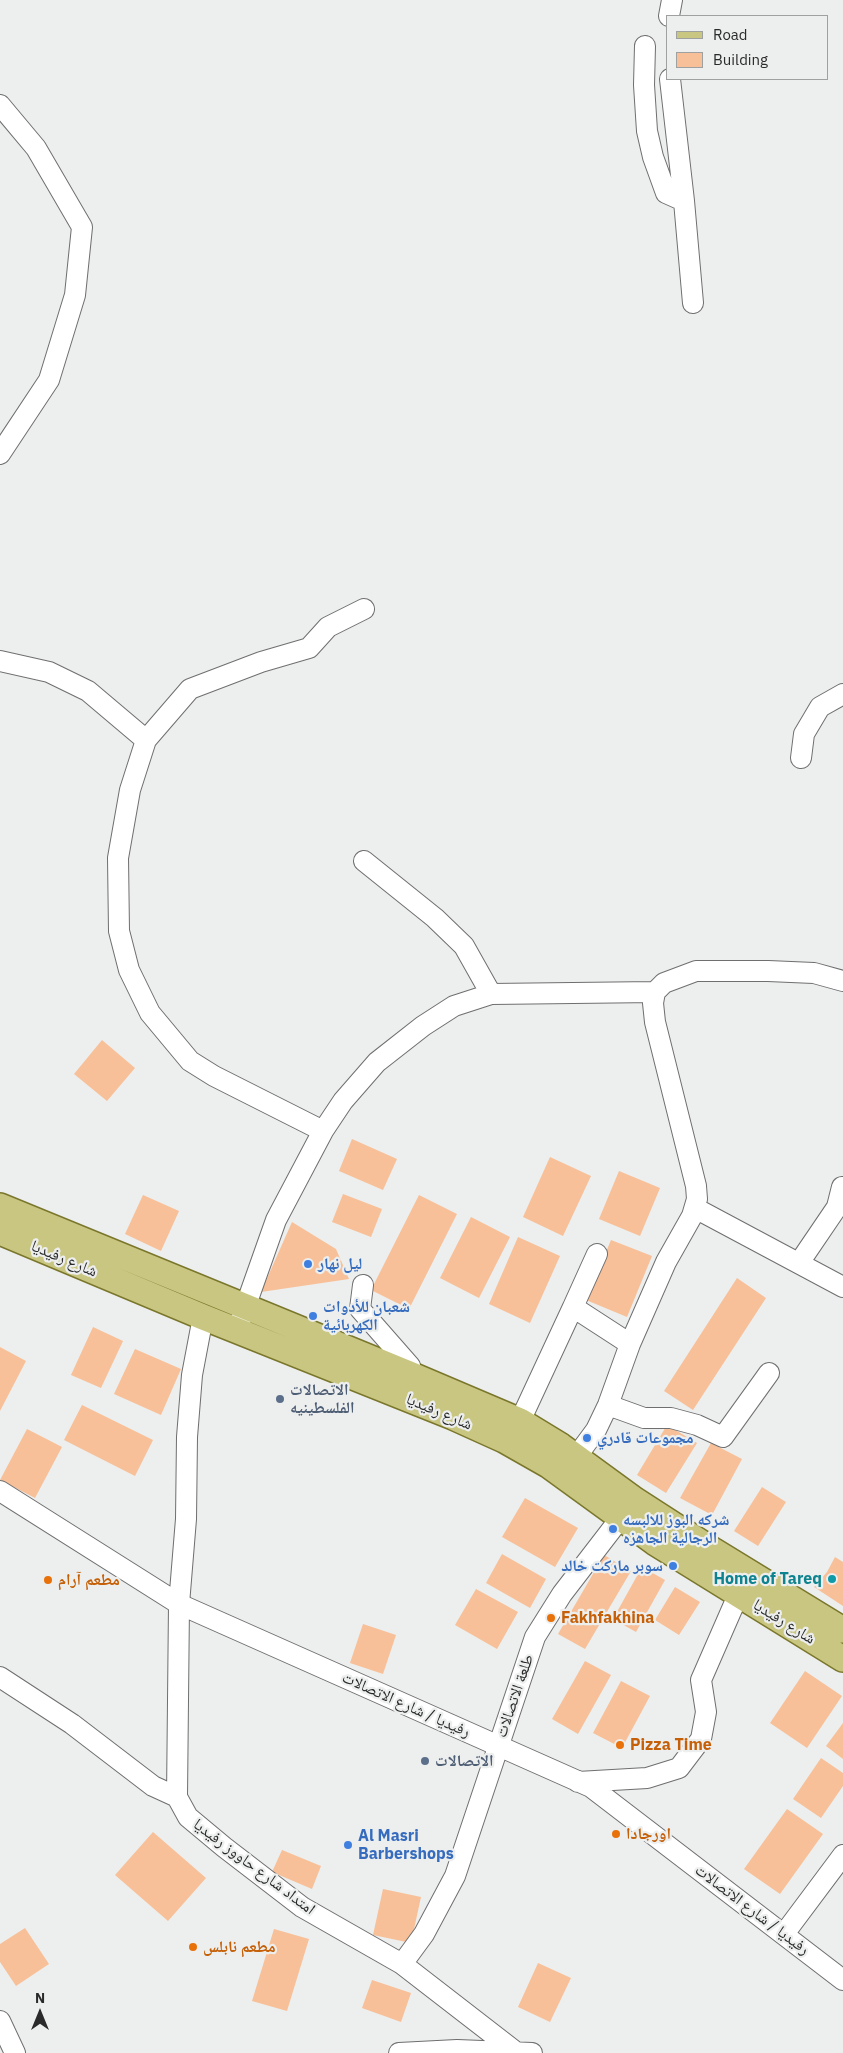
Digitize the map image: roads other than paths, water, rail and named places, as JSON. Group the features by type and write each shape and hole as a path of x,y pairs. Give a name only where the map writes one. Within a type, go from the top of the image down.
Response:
{"main road":[{"name":"شارع رفيديا","path":"0,1206 504,1440 548,1465 569,1466"},
{"name":"شارع رفيديا","path":"0,1232 203,1317 241,1319 412,1375 520,1421 569,1466 628,1509 843,1630"},
{"name":"شارع رفيديا","path":"628,1509 654,1542 843,1659"}],"street":[{"path":"669,15 672,0"},
{"path":"645,46 644,85 647,131 653,157 666,193 684,201"},
{"path":"670,80 693,303"},
{"path":"0,104 36,148 82,226 75,295 49,380 0,454"},
{"path":"323,1131 214,1076 190,1061 150,1013 129,970 118,931 118,858 130,790 146,740 190,689 261,662 309,648 328,627 364,609"},
{"path":"0,661 49,672 88,691 146,740"},
{"path":"801,758 804,734 820,707 843,694"},
{"path":"364,861 435,918 464,946 491,994"},
{"path":"569,1466 596,1430 608,1405 630,1344 666,1262 695,1208 697,1199 696,1186 655,1022 653,1003 655,992 664,983 696,971 814,973 843,982"},
{"path":"241,1319 276,1220 323,1131 343,1101 377,1062 423,1026 454,1006 491,994 655,992"},
{"path":"799,1263 837,1206 842,1187"},
{"path":"695,1208 843,1287"},
{"path":"520,1421 597,1254"},
{"path":"363,1285 360,1309 410,1366 412,1375"},
{"path":"573,1307 630,1344"},
{"path":"0,1677 72,1724 153,1786 177,1797 179,1604 186,1519 187,1437 192,1375 203,1317"},
{"path":"608,1405 644,1418 671,1418 697,1425 723,1437 769,1372"},
{"name":"رفيديا / شارع الاتصالات","path":"0,1491 179,1604 592,1787 843,1980"},
{"name":"طلعة الاتصالات","path":"402,1964 424,1934 455,1876 535,1637 562,1594 628,1509"},
{"path":"578,1782 646,1778 679,1768 701,1739 706,1712 701,1680 739,1593"},
{"name":"امتداد شارع حاووز رفيديا","path":"177,1797 188,1817 302,1907 402,1964 521,2053"},
{"path":"784,1934 843,1855"},
{"path":"0,2021 15,2053"},
{"path":"399,2053 457,2050 521,2053"}],"place":[{"name":"ليل نهار","path":"308,1264"},
{"name":"شعبان للأدوات الكهربائية","path":"313,1316"},
{"name":"الاتصالات الفلسطينيه","path":"280,1399"},
{"name":"مجموعات قادري","path":"587,1438"},
{"name":"شركه البوز للالبسه الرجالية الجاهزه","path":"613,1529"},
{"name":"سوبر مارکت خالد","path":"673,1566"},
{"name":"Home of Tareq","path":"832,1579"},
{"name":"مطعم آرام","path":"48,1580"},
{"name":"Fakhfakhina","path":"551,1618"},
{"name":"Pizza Time","path":"620,1745"},
{"name":"الاتصالات","path":"425,1761"},
{"name":"اورجادا","path":"616,1834"},
{"name":"Al Masri Barbershops","path":"348,1845"},
{"name":"مطعم نابلس","path":"193,1947"}]}
